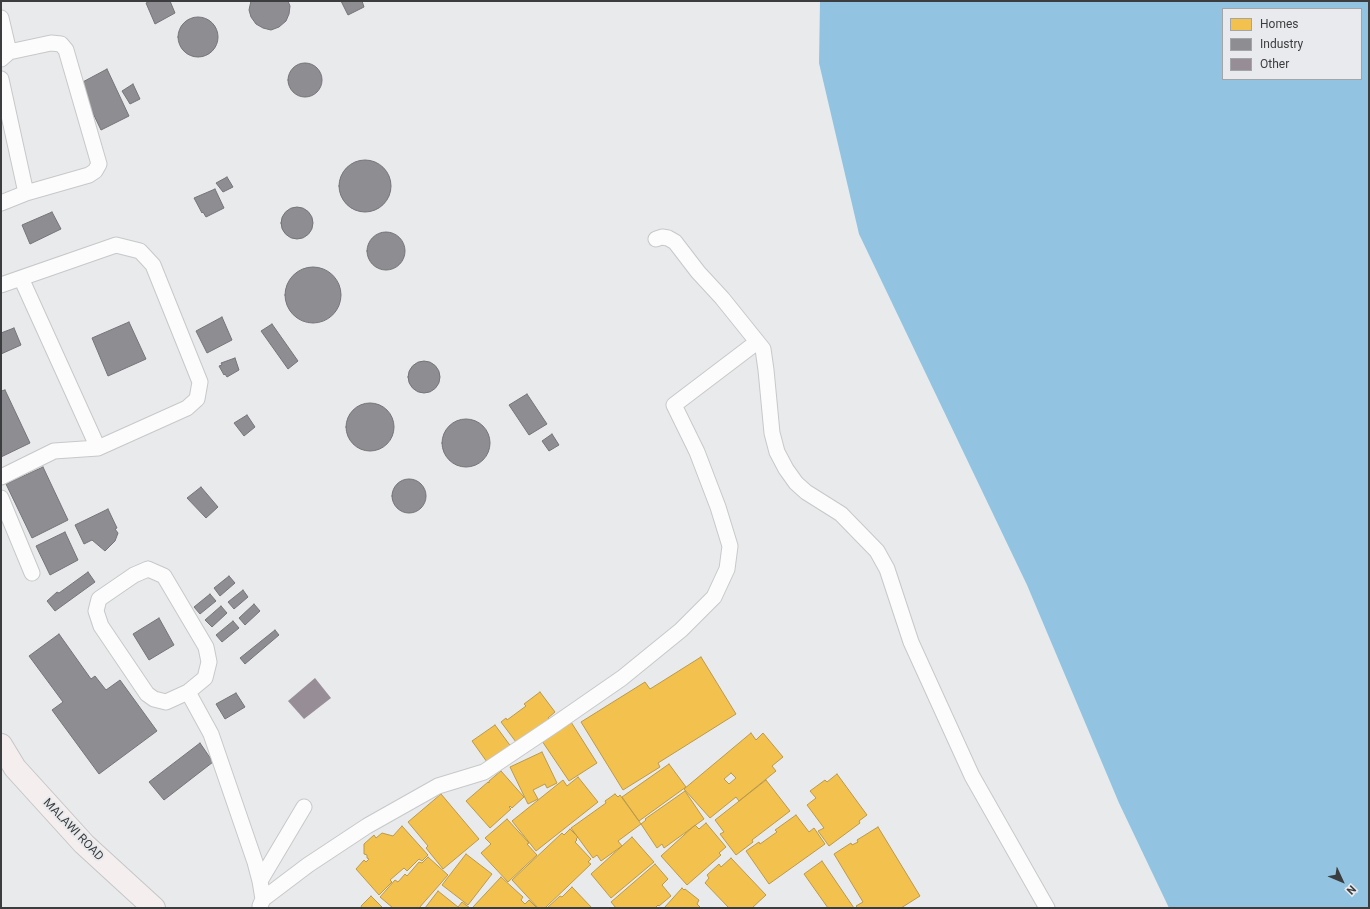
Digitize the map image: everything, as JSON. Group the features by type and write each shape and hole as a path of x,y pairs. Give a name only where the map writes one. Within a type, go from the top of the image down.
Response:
{"main road":[{"name":"MALAWI ROAD","path":"1,745 8,766 84,844 154,908"}],"lane":[{"path":"1,18 5,56 51,43 61,44 66,50 99,164 89,175 26,193 1,203"},
{"path":"1,79 26,193"},
{"path":"656,239 662,237 668,238 675,242 763,350 765,357 772,433 777,452 786,469 796,483 806,492 841,514 877,551 887,568 911,642 972,776 1048,908"},
{"path":"1,286 116,245 140,251 153,265 200,382 197,399 187,408 98,448 54,451 1,477"},
{"path":"21,278 98,448"},
{"path":"261,903 308,865 367,826 438,786 484,772 557,723 622,678 681,630 714,597 727,569 730,546 718,507 697,452 674,405 757,342"},
{"path":"1,498 32,573"},
{"path":"148,569 164,576 206,647 209,662 205,678 188,692 166,702 154,699 147,694 101,626 96,611 99,599 134,575 148,569"},
{"path":"188,692 211,734 260,881 261,903"},
{"path":"260,881 304,807"}],"water":[{"path":"820,1 1369,1 1369,908 1169,908 1119,803 1027,585 859,234 819,63"}],"building: Homes":[{"path":"701,657 736,714 658,763 660,767 623,790 581,722 645,682 650,689"},
{"path":"540,692 555,712 548,718 551,722 519,746 501,722 506,718 507,720 526,706 524,704"},
{"path":"571,722 597,763 569,781 542,741"},
{"path":"495,725 512,748 487,762 472,741"},
{"path":"751,733 756,740 763,733 783,757 772,766 776,771 739,801 736,797 710,818 684,789","holes":["731,773 736,778 729,784 724,779"]},
{"path":"542,752 557,783 547,788 545,784 533,790 538,799 528,804 510,767"},
{"path":"669,764 686,787 639,821 622,797"},
{"path":"501,771 524,797 512,808 510,806 509,807 511,809 490,828 466,801 488,782 489,783 489,781"},
{"path":"837,774 867,815 859,821 860,823 829,846 818,831 824,828 807,805 816,798 810,791 825,780 827,782"},
{"path":"578,777 598,802 536,851 512,821 563,780 567,786"},
{"path":"766,780 790,811 752,840 753,842 736,855 720,834 724,832 715,820"},
{"path":"685,791 704,819 664,848 662,844 657,848 641,824 646,820 645,819"},
{"path":"441,794 479,839 443,869 426,848 428,846 408,822"},
{"path":"615,794 618,797 620,795 641,824 618,841 622,846 601,861 597,855 593,858 571,828 606,803 605,801"},
{"path":"796,815 809,832 814,828 825,844 769,884 746,851 759,842 760,844 777,832 775,830"},
{"path":"507,819 529,843 527,844 537,855 508,882 481,853 491,844 485,838"},
{"path":"706,823 726,847 719,853 721,855 687,885 661,856 695,825 699,829"},
{"path":"402,826 428,855 422,861 419,859 407,871 404,868 390,880 392,882 379,895 356,869 364,860 366,862 369,859 367,858 367,855 364,854 364,844 374,835 376,838 382,833 393,836"},
{"path":"878,827 920,896 901,908 858,908 856,906 863,902 834,854 851,843 852,845 858,842 857,840"},
{"path":"570,829 578,837 575,842 591,859 588,862 591,864 545,908 538,908 512,880 562,833 564,835"},
{"path":"632,837 654,862 611,898 591,874"},
{"path":"466,854 492,874 468,905 442,885"},
{"path":"428,857 448,875 419,908 393,908 380,897 395,880 398,882 405,874 407,876 419,862 422,863"},
{"path":"731,858 766,895 752,908 729,908 705,883 709,878 707,875 719,864 721,867"},
{"path":"822,861 854,908 828,908 804,874"},
{"path":"655,864 668,879 662,885 671,896 655,908 616,908 611,902"},
{"path":"501,877 523,897 521,900 525,904 529,900 537,908 474,908 473,907"},
{"path":"572,887 592,908 547,908 560,896 562,897"},
{"path":"682,888 699,900 697,904 701,908 664,908"},
{"path":"438,891 458,907 462,902 470,908 425,908"},
{"path":"371,896 383,908 362,908 361,906"}],"building: Industry":[{"path":"150,1 170,1 175,13 155,24 146,3"},
{"path":"251,1 288,1 290,6 286,21 279,27 271,30 256,24 251,17 249,10"},
{"path":"341,1 362,1 364,7 348,15"},
{"path":"202,17 209,20 215,26 218,37 217,45 209,54 202,57 194,57 187,54 179,45 178,33 181,26 190,18"},
{"path":"308,63 317,68 321,73 321,87 317,92 312,96 302,97 298,96 289,87 288,77 289,73 298,64"},
{"path":"107,69 129,116 101,130 79,84"},
{"path":"133,84 140,99 130,104 122,91"},
{"path":"360,160 370,160 379,164 387,172 391,181 391,191 387,200 379,208 370,212 360,212 351,208 343,200 339,191 339,181 343,172 351,164"},
{"path":"227,177 233,187 223,192 216,183"},
{"path":"215,189 224,208 206,217 203,212 202,213 194,198"},
{"path":"294,207 300,207 310,214 313,223 312,229 306,236 300,239 294,239 284,232 281,226 281,220 288,210"},
{"path":"52,212 61,229 30,244 22,225"},
{"path":"382,232 390,232 397,235 402,240 405,251 402,262 397,267 390,270 382,270 375,267 370,262 367,255 367,247 370,240 375,235"},
{"path":"313,267 324,269 333,275 339,284 341,295 339,306 333,315 324,321 313,323 302,321 293,315 287,306 285,295 287,284 293,275 302,269"},
{"path":"222,317 232,340 207,353 196,331"},
{"path":"129,322 146,359 108,376 92,338"},
{"path":"272,324 298,361 288,369 261,331"},
{"path":"14,328 21,345 1,354 1,333"},
{"path":"235,358 239,370 227,377 225,374 224,375 219,366 222,365 221,363"},
{"path":"421,361 427,361 437,368 440,377 439,383 433,390 427,393 421,393 411,386 408,380 408,374 415,364"},
{"path":"5,390 30,443 1,457 1,391"},
{"path":"527,394 547,424 529,435 509,405"},
{"path":"365,403 375,403 387,410 394,422 394,432 387,444 375,451 365,451 357,447 350,440 346,432 346,422 350,414 357,407"},
{"path":"247,415 255,427 244,436 234,423"},
{"path":"466,419 475,421 483,426 488,434 490,443 488,452 483,460 475,465 466,467 457,465 449,460 444,452 442,443 444,434 449,426 457,421"},
{"path":"552,434 559,445 549,451 542,441"},
{"path":"43,467 68,520 32,538 6,484"},
{"path":"412,479 419,481 424,486 426,496 424,506 419,511 406,513 399,511 394,506 392,493 394,486 399,481"},
{"path":"201,487 218,507 206,518 187,498"},
{"path":"108,509 117,528 115,529 118,533 115,541 105,551 92,540 84,544 75,525"},
{"path":"65,532 78,560 50,575 36,546"},
{"path":"88,572 95,582 55,611 47,601 57,592 59,593"},
{"path":"229,576 235,583 220,596 214,588"},
{"path":"243,590 248,597 234,609 228,602"},
{"path":"210,594 216,601 200,614 194,607"},
{"path":"254,604 260,611 245,625 239,618"},
{"path":"221,606 227,613 212,627 205,620"},
{"path":"159,618 174,645 149,660 133,634"},
{"path":"233,621 239,628 222,642 216,635"},
{"path":"275,630 279,635 245,664 240,658"},
{"path":"59,634 91,679 95,676 106,690 120,680 157,731 99,774 52,710 63,702 29,656"},
{"path":"236,693 245,707 225,719 216,704"},
{"path":"200,743 213,762 164,800 149,782"}],"building: Other":[{"path":"315,678 331,698 304,719 288,701"}]}
